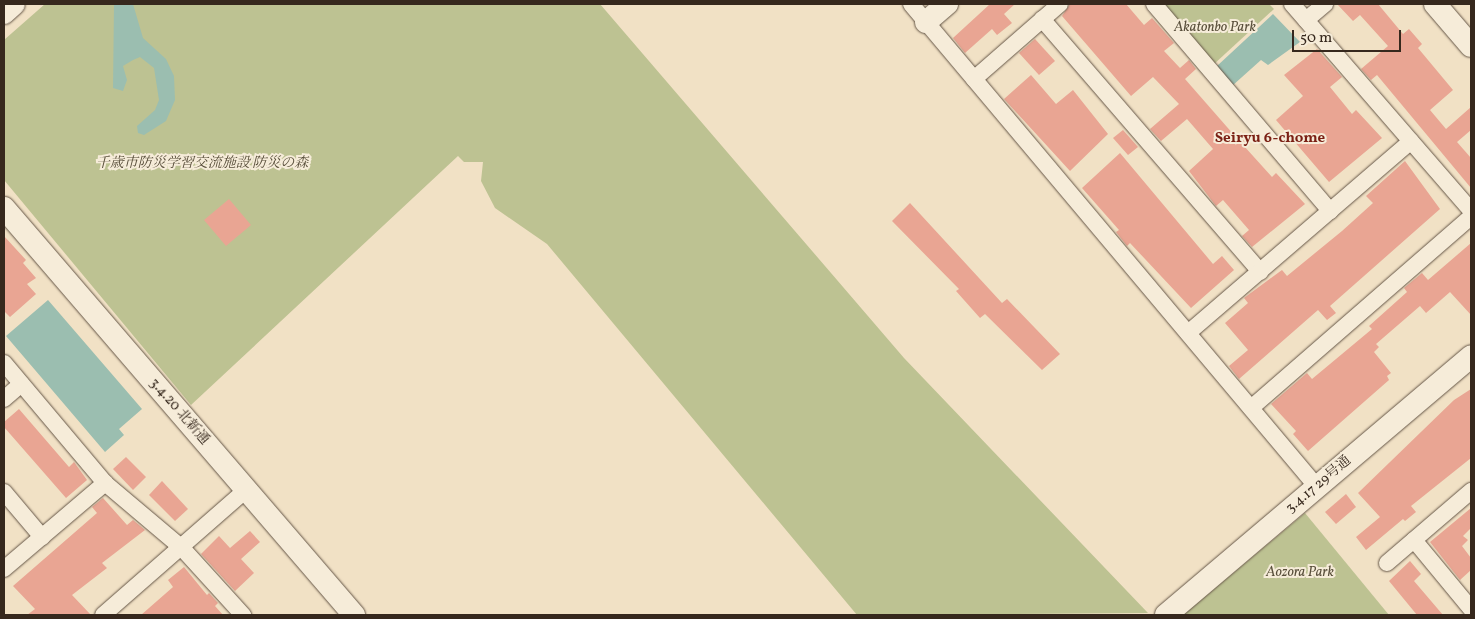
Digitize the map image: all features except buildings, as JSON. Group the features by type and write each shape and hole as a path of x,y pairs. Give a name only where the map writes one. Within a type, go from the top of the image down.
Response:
{"street":[{"path":"4,13 14,4"},
{"path":"911,4 1317,487"},
{"path":"926,22 947,4"},
{"path":"974,79 1060,4"},
{"path":"1154,4 1330,211"},
{"path":"1292,4 1471,211"},
{"path":"1306,20 1325,4"},
{"path":"1435,4 1471,46"},
{"path":"1042,19 1260,272"},
{"path":"1188,334 1411,141"},
{"name":"3.4.20 北新通","path":"4,208 354,615"},
{"path":"1251,408 1471,217"},
{"name":"3.4.17 29号通","path":"1166,615 1471,356"},
{"path":"4,363 105,483 182,548 243,615"},
{"path":"4,399 22,384"},
{"path":"4,569 105,483"},
{"path":"102,615 182,548 247,489"},
{"path":"1387,563 1471,491"},
{"path":"4,492 42,537"},
{"path":"1414,540 1471,608"}],"green space":[{"name":"千歳市防災学習交流施設 防災の森","path":"45,4 600,4 904,358 1148,613 857,615 547,244 495,208 481,181 483,162 464,162 458,156 191,405 4,180 4,40"},
{"name":"Akatonbo Park","path":"1165,4 1269,4 1274,9 1213,65 1162,6"},
{"name":"Aozora Park","path":"1305,513 1389,615 1183,615"}],"shaded area":[{"path":"114,4 133,4 143,38 166,59 174,76 175,100 166,121 144,135 138,133 137,126 155,110 159,100 154,68 140,57 133,60 123,66 127,80 123,91 113,88"},
{"path":"1273,14 1300,42 1268,65 1261,60 1232,86 1217,66"},
{"path":"48,300 142,409 119,429 124,435 105,452 6,336"}],"district":[{"name":"Seiryu 6-chome","path":"1270,139"}]}
